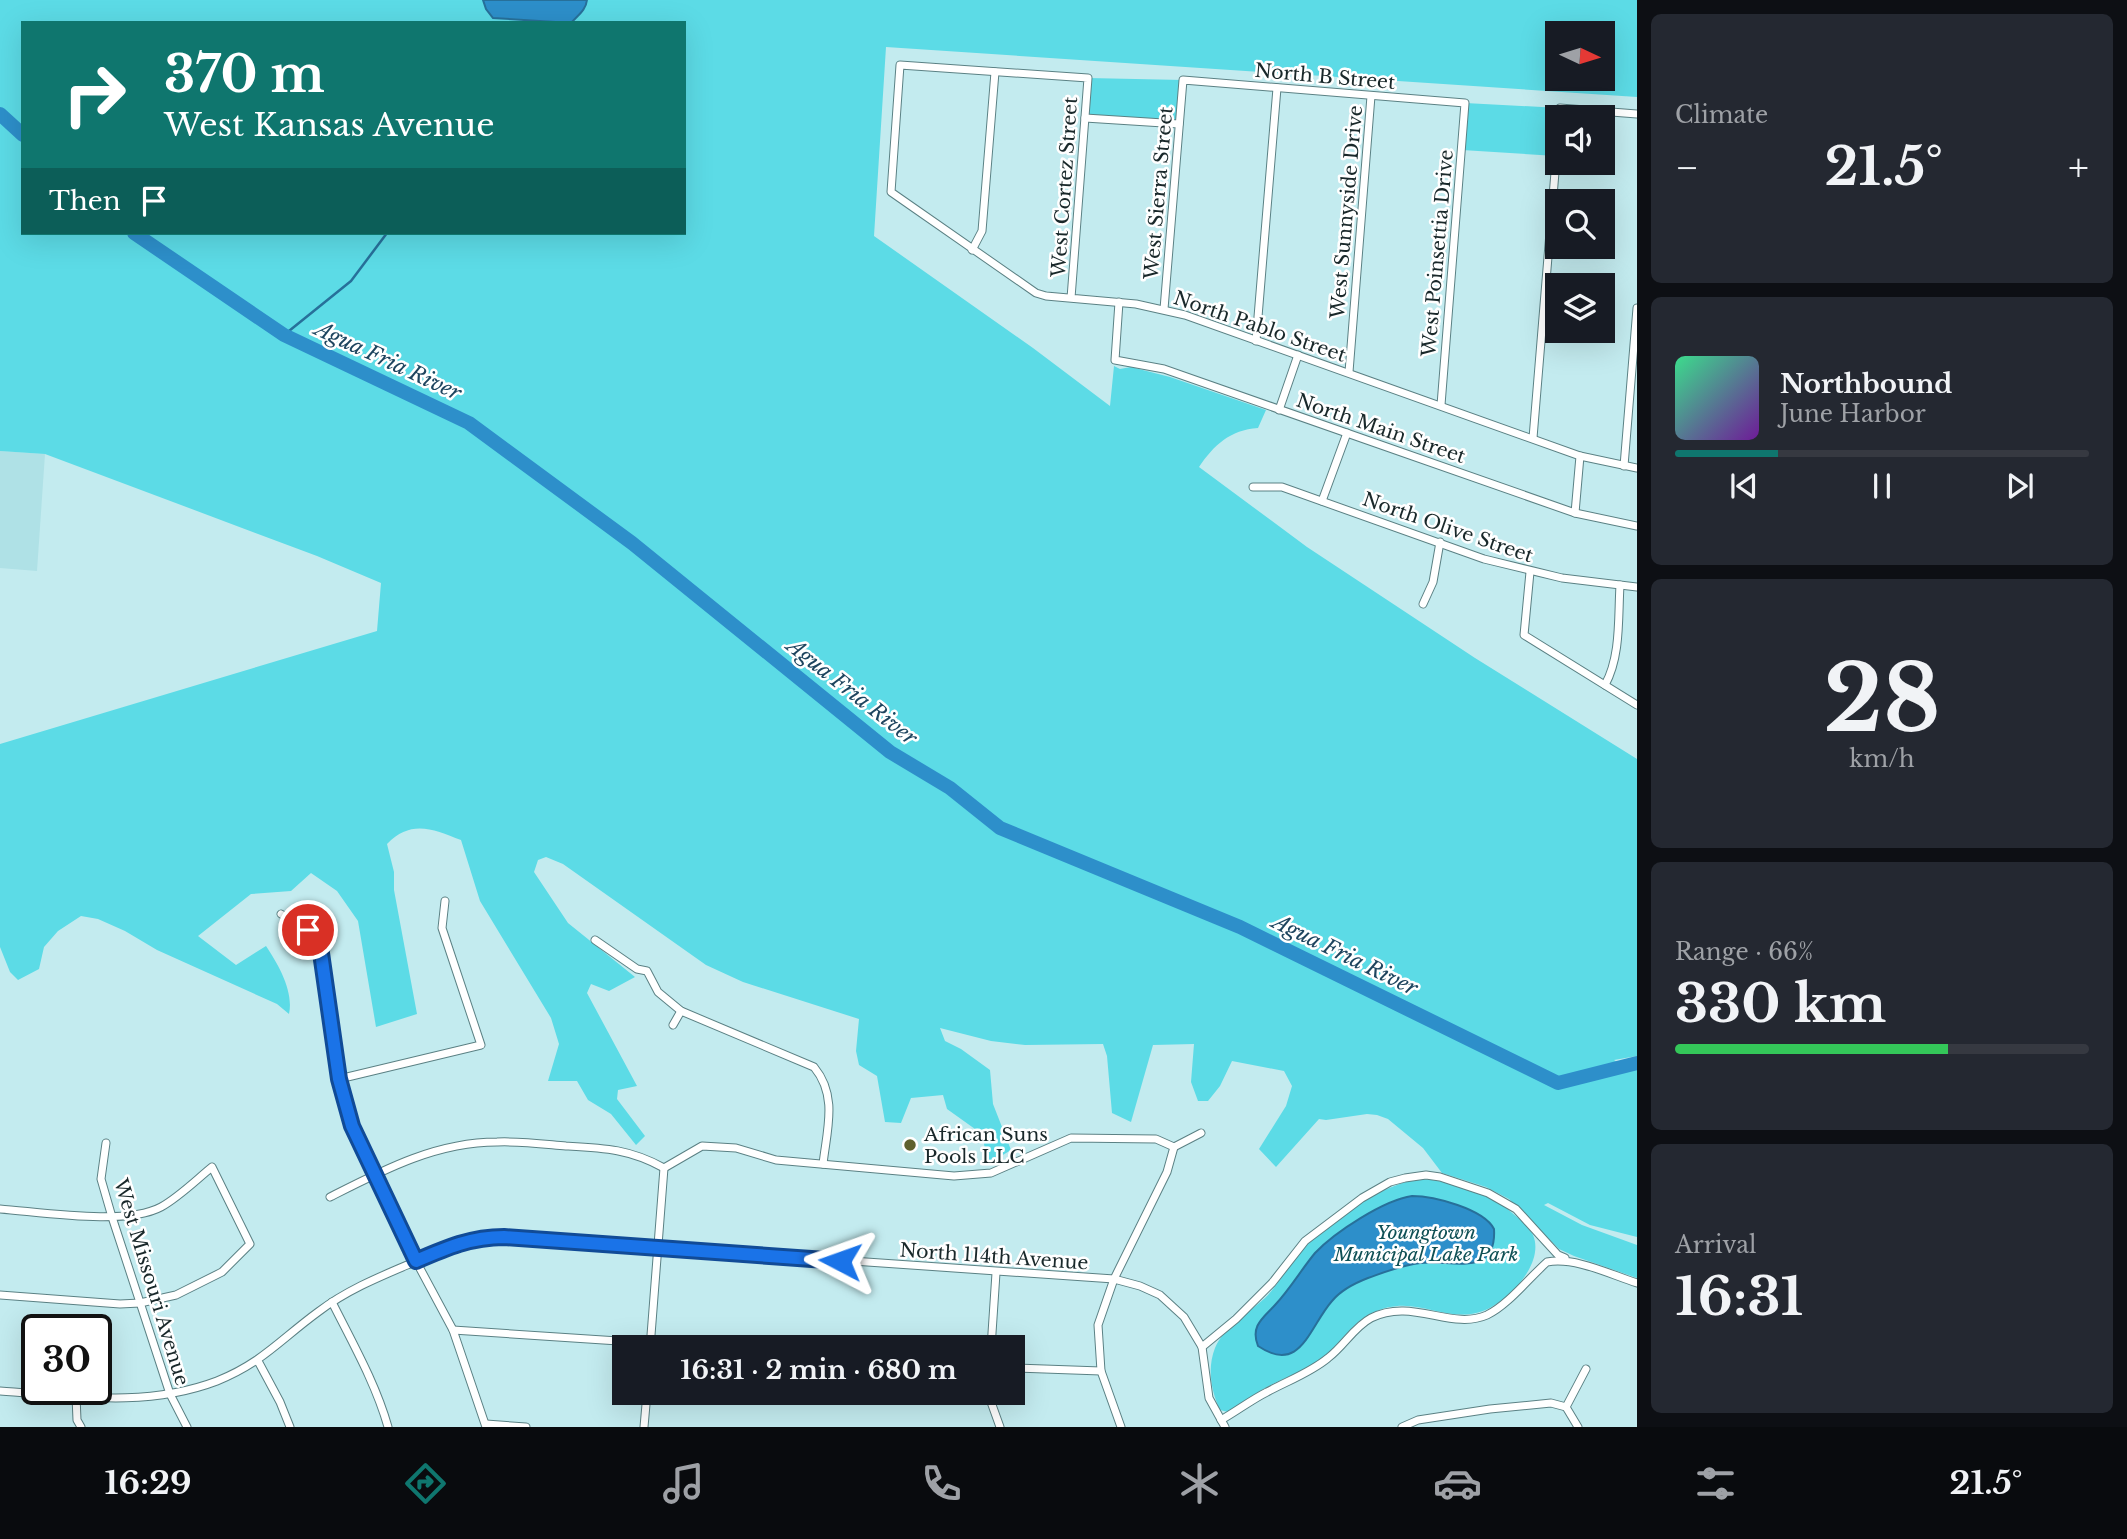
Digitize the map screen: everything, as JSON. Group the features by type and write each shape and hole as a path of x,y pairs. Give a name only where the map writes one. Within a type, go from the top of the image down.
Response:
{"street":[{"name":"North Pablo Street","path":"995,72 900,65 891,192 1036,293 1164,309 1349,372 1580,456 1637,468"},
{"name":"West Cortez Street","path":"995,72 1088,78 1071,298"},
{"path":"972,250 982,231 995,72"},
{"name":"North B Street","path":"1183,80 1465,103"},
{"name":"West Sierra Street","path":"1164,309 1183,80"},
{"path":"1256,341 1277,88"},
{"name":"West Sunnyside Drive","path":"1349,372 1371,96"},
{"name":"West Poinsettia Drive","path":"1441,405 1465,103"},
{"path":"1615,112 1637,114"},
{"path":"1085,118 1179,124"},
{"path":"1533,438 1555,175"},
{"name":"North Main Street","path":"1119,302 1115,360 1164,369 1576,513 1637,526"},
{"path":"1624,466 1637,308"},
{"path":"1279,410 1298,355"},
{"path":"1322,501 1347,433"},
{"path":"1576,513 1580,456"},
{"name":"North Olive Street","path":"1253,487 1282,487 1484,559 1530,572 1637,587"},
{"path":"1423,604 1433,582 1440,542"},
{"path":"1530,572 1524,635 1637,705"},
{"path":"1605,685 1615,658 1620,585"},
{"path":"339,1079 481,1045 442,928 445,901"},
{"path":"281,914 308,930 320,946 339,1079 352,1126 416,1261 453,1330 486,1426 526,1427"},
{"path":"595,940 637,969 647,971 658,992 681,1011 814,1067 824,1079 828,1091 823,1164"},
{"path":"673,1025 681,1011"},
{"path":"1121,1427 1101,1371 1098,1325 1114,1279 1167,1172 1174,1147 1201,1133"},
{"path":"664,1168 702,1146 710,1145 736,1148 776,1160 954,1176 991,1173 1071,1138 1156,1139 1174,1147"},
{"path":"330,1197 376,1174 439,1149 496,1142 623,1150 664,1168"},
{"name":"West Missouri Avenue","path":"106,1143 101,1179 170,1394 187,1427"},
{"path":"0,1209 112,1217 143,1215 162,1207 212,1167 250,1244 222,1272 176,1295 140,1303 120,1304 0,1295"},
{"path":"652,1335 664,1168"},
{"path":"1572,1262 1547,1262 1498,1309 1484,1316 1464,1320 1417,1311 1395,1310 1371,1318 1358,1327 1330,1357 1266,1392 1223,1424 1207,1390 1202,1347 1272,1283 1305,1241 1362,1198 1390,1182 1405,1178 1426,1175 1440,1177 1488,1193 1516,1209 1558,1255 1637,1283"},
{"name":"North 114th Avenue","path":"112,1398 129,1399 170,1394 217,1380 258,1361 332,1302 359,1285 450,1245 491,1237 1114,1279 1160,1294 1184,1317 1202,1347"},
{"path":"991,1335 996,1273"},
{"path":"332,1302 357,1351 388,1427"},
{"path":"453,1330 612,1342"},
{"path":"258,1361 290,1427"},
{"path":"1025,1368 1101,1371"},
{"path":"1566,1407 1586,1369"},
{"name":"North 114th Avenue","path":"0,1391 21,1392"},
{"path":"1402,1427 1418,1420 1551,1403 1566,1407 1578,1427"},
{"path":"76,1405 80,1427"},
{"path":"644,1427 646,1405"},
{"path":"992,1405 1000,1427"}],"shaded area":[{"path":"483,0 587,0 583,10 573,21 493,18"},
{"path":"0,451 45,454 37,571 0,568"},
{"path":"1412,1196 1433,1198 1480,1215 1494,1229 1493,1245 1488,1255 1480,1261 1469,1263 1413,1264 1368,1278 1336,1297 1310,1334 1294,1351 1284,1355 1258,1346 1256,1333 1259,1323 1286,1293 1315,1253 1360,1218"}],"green space":[{"path":"0,0 1637,0 1637,97 1547,91 1615,91 1615,21 1545,21 1545,91 886,47 874,236 1110,406 1114,366 1120,369 1131,367 1170,377 1266,410 1258,428 1231,435 1211,452 1199,467 1307,547 1475,658 1637,759 1637,1056 1614,1060 1624,1067 1637,1068 1637,1237 1590,1225 1548,1203 1544,1205 1582,1225 1637,1245 1637,1278 1559,1249 1509,1199 1486,1187 1442,1173 1423,1148 1388,1119 1377,1115 1319,1119 1276,1167 1259,1149 1286,1106 1292,1086 1284,1071 1232,1061 1220,1086 1208,1101 1198,1101 1191,1082 1194,1044 1153,1045 1131,1122 1112,1113 1107,1056 1103,1044 1025,1045 991,1041 940,1028 945,1041 990,1070 993,1104 1011,1150 988,1164 982,1134 947,1109 943,1095 911,1098 901,1123 885,1122 877,1076 859,1065 856,1051 859,1019 743,982 706,965 563,864 546,857 538,860 534,872 568,923 635,977 609,991 591,984 587,993 637,1086 618,1090 617,1099 645,1136 636,1145 611,1114 588,1100 577,1081 548,1081 559,1044 551,1018 480,901 461,840 422,828 405,831 387,844 417,1014 376,1027 358,921 337,891 311,873 291,891 251,894 198,936 236,965 266,946 287,987 289,1014 277,1004 157,950 125,931 98,919 81,916 58,931 44,947 39,969 18,980 10,972 0,947 0,744 377,631 381,583 317,556 45,454 0,451"},
{"path":"1088,78 1183,80 1179,124 1085,118"},
{"path":"1465,103 1545,107 1545,155 1462,150"},
{"name":"Youngtown Municipal Lake Park","path":"1417,1179 1440,1181 1480,1193 1503,1205 1526,1225 1533,1235 1535,1247 1528,1272 1520,1283 1498,1303 1476,1313 1450,1314 1400,1306 1372,1313 1315,1363 1264,1389 1228,1412 1220,1410 1212,1387 1211,1363 1215,1348 1225,1332 1268,1295 1296,1257 1324,1229 1370,1198"}],"waterway":[{"name":"Agua Fria River","path":"0,114 21,133"},
{"name":"Agua Fria River","path":"137,235 284,335 469,423 632,543 890,752 950,788 1000,828 1240,927 1558,1083 1637,1063"},
{"path":"284,335 351,281 386,235"}],"place":[{"name":"African Suns Pools LLC","path":"910,1145"}],"route":[{"path":"308,930 320,946 339,1079 352,1126 416,1261 465,1241 504,1237 840,1261"}]}
